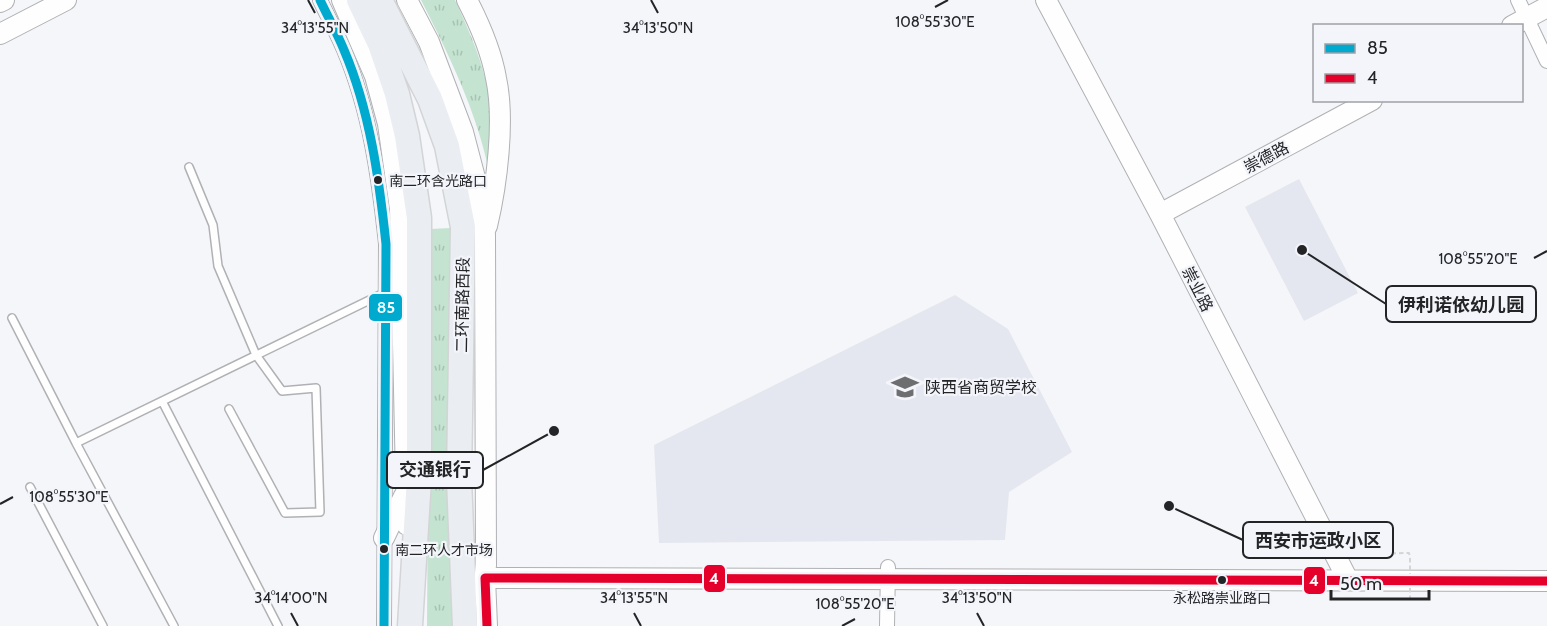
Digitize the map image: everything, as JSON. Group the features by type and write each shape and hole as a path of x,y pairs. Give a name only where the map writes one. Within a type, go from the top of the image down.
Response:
{"highway":[{"path":"359,0 380,44 397,94 407,136 419,218 410,621"},
{"name":"二环南路西段","path":"380,0 430,99 447,147 463,227 459,479 465,626"}],"street":[{"path":"0,34 66,0"},
{"path":"320,0 345,50 363,105 380,182 386,244 384,626"},
{"path":"342,0 375,76 388,124 399,199 412,486 384,538"},
{"path":"407,0 429,42 463,132 474,174 485,234 487,626"},
{"path":"467,0 489,50 497,80 499,125 496,170 485,234"},
{"name":"崇业路","path":"1046,0 1160,214 1342,567"},
{"path":"1547,7 1519,14 1547,61"},
{"name":"崇德路","path":"1160,214 1368,102"},
{"path":"485,571 888,573 1342,567 1547,568"},
{"path":"1342,567 1547,581"},
{"path":"478,626 485,571"},
{"path":"888,573 888,626"}],"lane":[{"path":"189,167 213,225 218,266 256,355 282,391 316,388 320,512 285,513 229,409"},
{"path":"76,443 386,292"},
{"path":"12,318 172,625"},
{"path":"162,401 278,626"},
{"path":"30,488 103,626"}],"path":[{"path":"1342,567 1409,553 1410,602"}],"shaded area":[{"path":"1299,179 1358,293 1304,321 1245,207"},
{"name":"陕西省商贸学校","path":"955,295 1008,329 1072,452 1009,492 1005,540 659,543 654,445"}],"green space":[{"path":"421,0 455,0 474,45 485,76 491,108 489,171 469,105"},
{"path":"451,228 456,626 427,626 430,229"}],"transit line":[{"name":"85","path":"320,0 344,50 361,97 372,145 386,244 384,626"},
{"name":"4","path":"487,626 485,578 1547,581"}],"place":[{"name":"南二环含光路口","path":"378,180"},
{"name":"伊利诺依幼儿园","path":"1302,250"},
{"name":"陕西省商贸学校","path":"905,387"},
{"name":"交通银行","path":"554,431"},
{"name":"西安市运政小区","path":"1169,506"},
{"name":"南二环人才市场","path":"384,549"},
{"name":"永松路崇业路口","path":"1222,580"}]}
